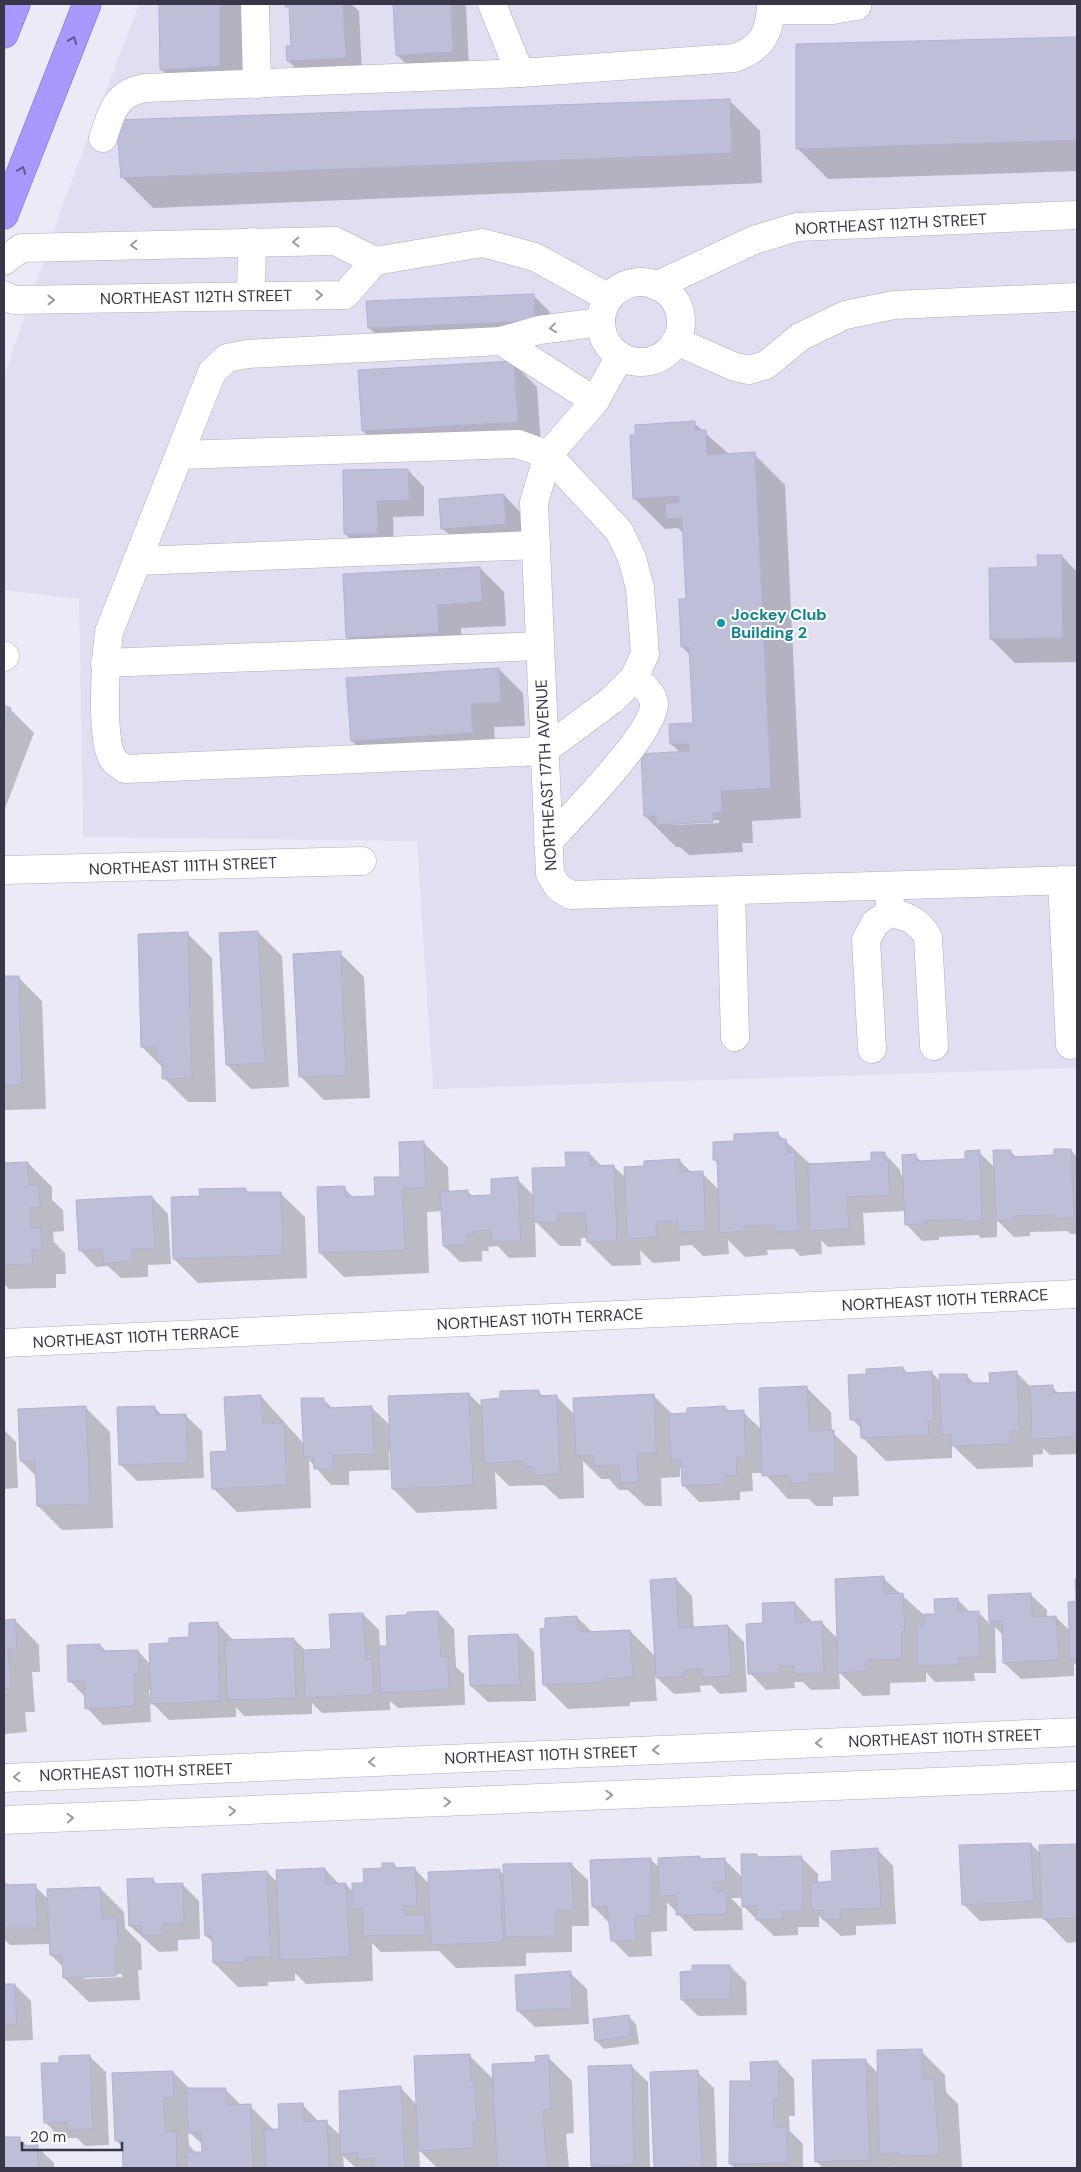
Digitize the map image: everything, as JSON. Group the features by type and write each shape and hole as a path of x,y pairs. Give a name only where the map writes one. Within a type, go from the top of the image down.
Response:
{"main road":[{"path":"4,34 16,4"},
{"path":"4,215 87,4"}],"street":[{"path":"255,4 257,84"},
{"path":"492,4 520,74"},
{"path":"103,138 114,107 123,95 132,91 257,84 520,74 734,58 758,47 765,36 771,7 833,10 857,6"},
{"name":"NORTHEAST 112TH STREET","path":"656,286 754,240 797,227 1077,215"},
{"path":"4,261 20,248 335,241 375,261 484,244 535,257 605,310"},
{"path":"251,296 252,242"},
{"name":"NORTHEAST 112TH STREET","path":"4,295 13,300 345,295 375,261"},
{"path":"644,282 656,286 668,292 676,303 680,315 680,328 676,341 669,351 658,358 645,362 632,361 620,356 610,347 604,336 605,310 619,289 631,284 644,282"},
{"path":"676,341 735,367 749,370 766,365 800,337 845,315 894,305 1077,296"},
{"path":"179,455 518,444 548,455 619,531 632,558 640,588 645,654 634,678 612,700 543,751 125,769 112,759 107,744 105,663 109,632 137,561 179,455 212,372 227,358 247,354 501,341 605,310"},
{"path":"501,341 595,401"},
{"path":"548,455 595,401 620,356"},
{"name":"NORTHEAST 17TH AVENUE","path":"548,455 534,502 548,842 550,874 558,888 572,895 731,891 889,899 1070,880"},
{"path":"137,561 536,545"},
{"path":"105,663 539,646"},
{"path":"548,842 639,739 652,717 654,705 651,693 634,678"},
{"name":"NORTHEAST 111TH STREET","path":"4,870 362,861"},
{"path":"1070,880 1070,1045"},
{"path":"731,891 735,1037"},
{"path":"872,1049 866,940 889,899 909,918 921,926 928,938 934,1046"},
{"name":"NORTHEAST 110TH TERRACE","path":"4,1344 1077,1294"},
{"name":"NORTHEAST 110TH STREET","path":"4,1778 1077,1732"},
{"path":"415,1760 418,1803"},
{"path":"4,1820 1077,1776"}],"shaded area":[{"path":"139,4 1077,4 1077,1068 433,1089 417,841 83,837 79,599 4,590 4,377 63,204"}],"building":[{"path":"159,4 220,4 220,66 160,70"},
{"path":"285,4 343,4 346,58 287,61 286,46 291,46 289,7 285,7"},
{"path":"393,4 451,4 453,52 396,55"},
{"path":"1077,37 1077,140 796,149 796,44"},
{"path":"730,99 732,153 121,178 116,120"},
{"path":"534,294 535,321 368,328 366,301"},
{"path":"514,361 518,422 362,431 358,370"},
{"name":"Jockey Club Building 2","path":"695,421 695,430 706,430 707,455 755,452 771,788 721,791 722,812 712,813 713,822 656,825 656,816 644,816 641,754 689,751 689,744 670,744 669,724 693,723 689,647 681,647 679,599 686,599 682,518 666,519 665,504 679,502 679,496 633,499 630,435 635,435 635,425"},
{"path":"408,469 409,500 377,501 378,534 344,534 343,470"},
{"path":"504,494 506,524 441,529 439,499"},
{"path":"1037,555 1062,555 1063,638 990,639 989,568 1038,567"},
{"path":"480,567 482,602 437,605 439,633 346,638 343,574"},
{"path":"499,668 501,702 471,704 473,733 351,741 346,678"},
{"path":"4,705 11,708 4,726"},
{"path":"258,931 265,1063 226,1065 219,933"},
{"path":"188,932 192,1078 162,1079 162,1061 157,1061 156,1047 141,1047 138,934"},
{"path":"341,951 346,1075 299,1077 293,954"},
{"path":"4,976 19,976 22,1085 4,1086"},
{"path":"778,1132 778,1139 786,1139 787,1153 795,1152 798,1231 775,1232 775,1225 744,1226 744,1231 720,1233 717,1160 713,1160 713,1142 734,1141 734,1134"},
{"path":"424,1141 426,1187 403,1189 405,1250 319,1253 317,1187 345,1186 345,1197 375,1196 374,1177 400,1177 399,1142"},
{"path":"1054,1149 1071,1149 1074,1217 1053,1219 1053,1215 1014,1216 1014,1220 996,1221 993,1150 1011,1150 1011,1157 1054,1155"},
{"path":"980,1150 982,1221 964,1222 963,1219 923,1221 923,1224 905,1225 902,1155 916,1154 916,1161 965,1159 965,1151"},
{"path":"565,1152 589,1152 590,1166 614,1165 617,1241 587,1242 585,1213 557,1214 558,1222 534,1222 532,1168 566,1167"},
{"path":"871,1152 885,1152 885,1161 888,1161 890,1195 847,1197 849,1229 810,1231 808,1164 871,1161"},
{"path":"680,1159 680,1172 703,1171 706,1231 678,1232 677,1221 656,1222 657,1237 627,1239 624,1167 644,1166 644,1161"},
{"path":"28,1162 29,1185 39,1185 40,1207 30,1208 31,1228 41,1227 42,1250 32,1250 33,1264 4,1265 4,1163"},
{"path":"518,1177 521,1241 492,1242 491,1230 472,1231 473,1235 466,1235 466,1245 443,1246 440,1192 468,1190 468,1196 491,1195 491,1179"},
{"path":"246,1188 246,1192 281,1192 283,1255 173,1259 171,1197 200,1196 199,1189"},
{"path":"152,1196 155,1248 132,1249 133,1261 103,1263 102,1249 79,1251 76,1200"},
{"path":"903,1367 903,1373 932,1371 934,1420 928,1421 929,1435 861,1438 860,1419 850,1420 848,1375 866,1374 866,1369"},
{"path":"1017,1371 1019,1430 1010,1431 1010,1444 952,1446 951,1435 941,1435 939,1374 967,1374 967,1383 990,1383 989,1373"},
{"path":"1053,1385 1053,1393 1077,1392 1077,1437 1032,1439 1030,1386"},
{"path":"807,1386 809,1431 834,1430 835,1473 809,1474 810,1482 791,1483 790,1475 762,1476 759,1388"},
{"path":"539,1390 539,1396 557,1395 560,1474 533,1475 533,1467 524,1467 524,1461 484,1463 481,1400 500,1398 500,1391"},
{"path":"469,1393 473,1485 392,1489 388,1396"},
{"path":"654,1394 656,1453 637,1454 639,1482 620,1483 619,1465 594,1466 593,1455 576,1456 573,1398"},
{"path":"261,1395 263,1424 284,1423 287,1485 212,1489 210,1452 227,1451 224,1397"},
{"path":"301,1398 324,1398 324,1404 328,1404 328,1408 372,1406 374,1454 333,1455 333,1469 314,1469 313,1457 304,1457"},
{"path":"86,1406 90,1504 37,1506 35,1461 20,1461 18,1409"},
{"path":"155,1406 155,1415 186,1414 188,1463 119,1465 117,1407"},
{"path":"725,1406 726,1411 744,1410 746,1457 736,1458 737,1475 724,1476 724,1484 682,1486 681,1460 671,1460 669,1414 687,1413 687,1408"},
{"path":"884,1576 884,1594 903,1593 905,1631 902,1631 902,1659 866,1660 866,1671 838,1673 835,1579"},
{"path":"676,1578 679,1628 728,1625 731,1676 702,1678 702,1669 685,1670 685,1676 656,1678 650,1580"},
{"path":"1075,1579 1077,1579 1077,1660 1070,1660 1068,1602 1076,1601"},
{"path":"1031,1593 1032,1617 1056,1616 1059,1660 1003,1663 1002,1621 989,1622 988,1595"},
{"path":"958,1598 958,1612 979,1611 980,1657 958,1658 959,1665 918,1666 917,1626 924,1626 924,1614 935,1614 934,1599"},
{"path":"795,1602 796,1623 822,1621 824,1673 794,1674 794,1666 779,1666 779,1673 748,1674 746,1624 763,1623 762,1603"},
{"path":"438,1611 441,1657 448,1656 449,1689 380,1693 379,1646 387,1646 386,1616 407,1615 407,1612"},
{"path":"363,1613 366,1660 372,1659 374,1694 305,1698 303,1650 331,1649 329,1614"},
{"path":"577,1616 578,1630 585,1632 630,1630 633,1677 606,1679 606,1682 543,1685 540,1629 545,1628 545,1618"},
{"path":"15,1619 17,1648 8,1649 11,1688 4,1689 4,1620"},
{"path":"218,1622 220,1701 151,1704 149,1644 169,1643 169,1638 189,1637 189,1623"},
{"path":"518,1634 520,1685 470,1686 468,1636"},
{"path":"294,1638 296,1698 227,1700 225,1640"},
{"path":"100,1644 101,1651 138,1650 139,1674 134,1674 135,1706 85,1709 84,1681 68,1682 67,1645"},
{"path":"1031,1843 1034,1901 962,1905 959,1845"},
{"path":"1077,1844 1077,1918 1042,1919 1039,1845"},
{"path":"878,1848 881,1908 840,1910 840,1919 823,1920 823,1910 812,1911 810,1883 832,1881 831,1851"},
{"path":"741,1854 757,1854 757,1857 802,1856 803,1911 783,1911 783,1919 756,1920 756,1906 742,1907"},
{"path":"700,1856 700,1859 725,1858 726,1882 713,1882 714,1891 726,1891 727,1914 676,1915 676,1895 659,1896 658,1858"},
{"path":"651,1858 651,1915 635,1916 636,1940 611,1941 607,1906 592,1907 590,1860"},
{"path":"382,1863 394,1863 394,1868 415,1867 417,1906 404,1906 404,1915 425,1915 425,1935 363,1936 363,1908 352,1909 352,1883 364,1883 363,1869 382,1868"},
{"path":"572,1863 573,1910 556,1910 556,1936 505,1937 503,1864"},
{"path":"325,1868 326,1884 346,1883 350,1957 280,1960 276,1870"},
{"path":"500,1869 503,1942 431,1945 428,1872"},
{"path":"267,1871 271,1957 244,1958 245,1962 213,1963 212,1936 205,1936 202,1874"},
{"path":"153,1878 153,1884 183,1883 184,1923 162,1924 162,1935 142,1936 141,1925 129,1926 127,1879"},
{"path":"36,1884 37,1928 4,1928 4,1885"},
{"path":"100,1887 102,1919 117,1918 119,1946 115,1946 116,1976 63,1978 62,1955 50,1955 47,1889"},
{"path":"692,1965 730,1965 731,1999 681,2000 680,1972 692,1971"},
{"path":"571,1971 573,2008 517,2011 515,1975"},
{"path":"4,1984 15,1984 17,2024 4,2025"},
{"path":"629,2015 631,2036 595,2041 593,2019"},
{"path":"922,2049 922,2079 934,2079 939,2155 899,2156 899,2153 879,2154 877,2050"},
{"path":"470,2054 471,2081 475,2081 477,2122 473,2122 474,2148 418,2151 414,2056"},
{"path":"90,2055 93,2129 68,2130 67,2122 44,2123 41,2063 59,2063 59,2056"},
{"path":"549,2055 551,2109 543,2110 547,2168 497,2168 492,2064 536,2062 535,2056"},
{"path":"866,2059 870,2160 815,2162 812,2060"},
{"path":"778,2061 779,2100 774,2100 774,2127 787,2127 788,2163 729,2164 730,2081 751,2081 750,2062"},
{"path":"632,2065 634,2165 591,2166 588,2066"},
{"path":"698,2070 702,2167 654,2168 650,2072"},
{"path":"173,2071 174,2097 164,2098 165,2132 176,2131 177,2168 123,2168 122,2140 115,2141 112,2073"},
{"path":"401,2086 405,2168 374,2168 374,2158 357,2159 357,2153 340,2154 339,2091"},
{"path":"186,2088 226,2088 226,2105 251,2104 253,2168 187,2168 186,2152 202,2152 201,2132 188,2133"},
{"path":"303,2103 304,2122 327,2120 329,2168 266,2168 264,2130 279,2129 278,2104"},
{"path":"4,2137 20,2137 20,2146 38,2145 38,2168 4,2168"}],"place":[{"name":"Jockey Club Building 2","path":"721,623"}]}
